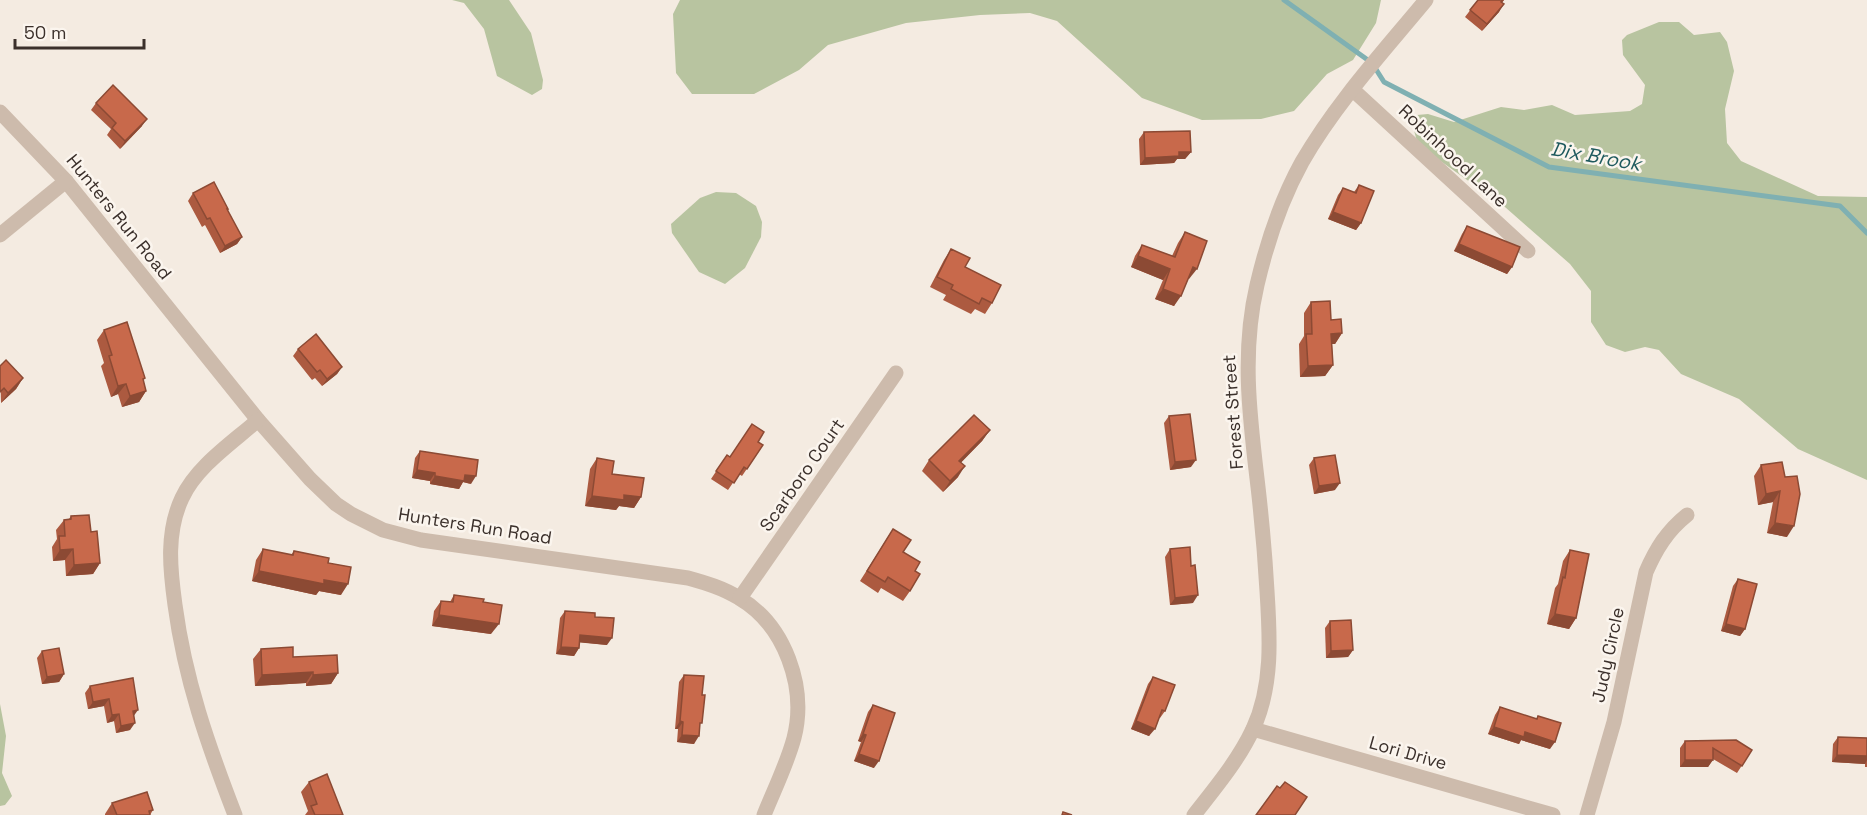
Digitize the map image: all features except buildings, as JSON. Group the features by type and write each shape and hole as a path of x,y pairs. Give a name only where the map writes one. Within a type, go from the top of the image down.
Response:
{"street":[{"name":"Forest Street","path":"1194,815 1235,761 1253,729 1264,698 1269,661 1263,527 1248,395 1248,344 1256,287 1269,238 1288,189 1303,161 1353,90 1426,0"},
{"name":"Robinhood Lane","path":"1353,90 1528,251"},
{"name":"Hunters Run Road","path":"0,112 66,181 258,420 310,478 336,504 351,514 383,530 439,544 679,576 706,583 740,598 753,608 766,621 784,648 795,677 797,692 797,721 794,737 765,815"},
{"path":"0,235 66,181"},
{"name":"Scarboro Court","path":"740,598 896,373"},
{"path":"235,815 209,747 186,672 174,598 170,540 174,519 191,483 203,469 258,420"},
{"name":"Judy Circle","path":"1587,815 1614,722 1646,572 1665,536 1687,514"},
{"name":"Lori Drive","path":"1253,729 1553,815"}],"green space":[{"path":"452,0 509,0 531,33 543,80 542,89 532,95 497,76 484,29 464,3"},
{"path":"680,0 1381,0 1376,23 1353,60 1327,74 1294,111 1261,119 1202,120 1142,98 1057,21 1030,13 980,15 906,23 828,45 799,70 754,94 692,94 676,73 673,14"},
{"path":"1659,22 1679,22 1694,35 1720,32 1727,42 1734,71 1725,109 1727,143 1741,161 1818,196 1867,197 1867,480 1798,449 1739,399 1681,374 1659,350 1645,347 1625,352 1606,345 1591,322 1591,291 1570,264 1505,207 1418,145 1412,123 1417,115 1428,114 1454,122 1501,107 1524,110 1552,105 1575,115 1630,111 1642,104 1645,85 1623,55 1622,40 1627,35"},
{"path":"716,192 736,193 756,206 762,222 761,237 745,268 725,284 699,272 672,233 671,224 700,198"},
{"path":"0,704 6,736 2,773 12,796 5,805 0,806"}],"waterway":[{"name":"Dix Brook","path":"1284,0 1372,63 1384,82 1549,167 1840,206 1867,233"}]}
